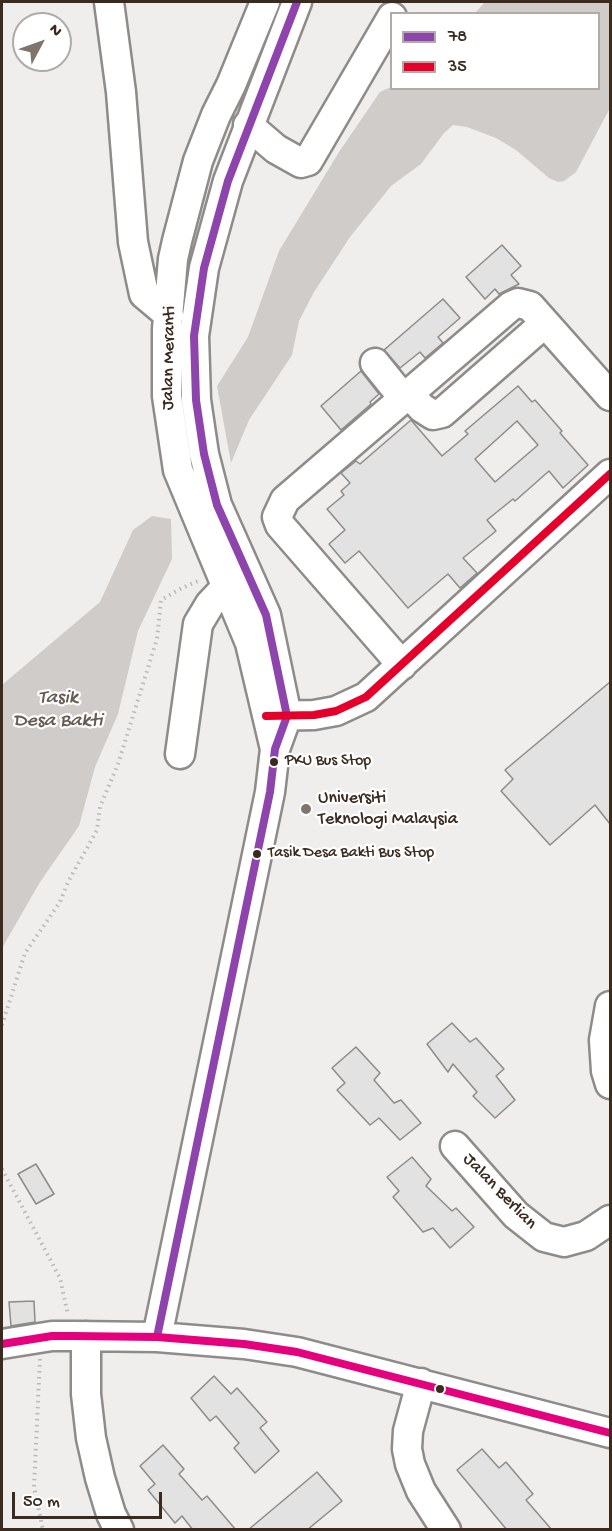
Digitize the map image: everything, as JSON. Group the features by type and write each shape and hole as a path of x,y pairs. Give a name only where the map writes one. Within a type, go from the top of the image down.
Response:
{"street":[{"name":"Jalan Meranti","path":"265,2 231,85 216,115 193,178 173,259 167,396 175,456 186,493 250,643 277,716"},
{"name":"Jalan Meranti","path":"277,716 266,615 217,505 204,454 196,400 194,336 204,268 228,181 297,2"},
{"path":"105,3 121,92 133,242 144,294 169,315"},
{"path":"248,125 276,149 301,163 308,161 390,20"},
{"path":"375,363 406,397 433,415 442,413 545,323 610,396"},
{"path":"402,665 280,525 277,517 285,500 406,397"},
{"path":"158,1338 270,792 277,716 314,715 336,711 366,697 610,474"},
{"path":"180,754 198,624 223,580"},
{"path":"610,1006 604,1040 606,1071 610,1084"},
{"name":"Jalan Berlian","path":"455,1146 516,1215 544,1237 564,1242 586,1236 610,1220"},
{"path":"80,1336 91,1438 100,1478 111,1514 119,1530"},
{"path":"2,1344 42,1338 80,1336 158,1338 244,1344 297,1352 610,1433"},
{"path":"421,1383 408,1431 407,1449 410,1464 421,1491 446,1530"}],"path":[{"path":"2,1025 25,953 60,902 68,882 97,830 100,807 118,764 157,639 161,600 182,588 223,580"},
{"path":"2,1169 60,1278 80,1336"},
{"path":"42,1338 34,1444 34,1487 43,1530"}],"shaded area":[{"name":"Universiti Teknologi Malaysia","path":"2,2 610,2 610,1529 2,1530"}],"water":[{"path":"485,2 610,2 610,108 576,172 564,181 558,182 549,178 516,150 496,138 467,127 453,125 444,133 421,164 391,186 350,237 314,292 299,321 292,355 249,420 231,463 217,386 248,337 279,251 339,152 380,92 390,87 390,90 600,90 600,12 476,12"},
{"name":"Tasik Desa Bakti","path":"152,516 171,519 172,559 138,631 118,714 95,767 79,826 40,882 2,948 2,685 100,602 133,530"}],"building":[{"path":"502,245 521,266 511,275 519,284 499,294 495,289 485,299 466,277"},
{"path":"443,299 460,318 438,337 443,343 425,358 420,352 400,368 384,350"},
{"path":"361,371 379,394 341,430 321,406"},
{"path":"518,386 532,402 535,400 588,465 563,488 549,471 515,501 513,499 487,520 496,531 463,558 477,573 460,588 448,574 408,608 359,551 345,563 329,544 345,530 327,509 344,495 341,491 350,483 341,473 356,461 360,464 411,420 442,456 468,434 465,431","holes":["517,421 538,445 495,482 475,459"]},
{"path":"610,682 610,824 595,805 550,845 501,791 513,779 505,770"},
{"path":"452,1023 470,1042 476,1038 504,1069 496,1076 515,1100 495,1118 473,1096 477,1092 453,1064 448,1072 427,1044"},
{"path":"356,1047 380,1073 374,1080 394,1103 401,1100 421,1123 400,1140 379,1118 370,1125 337,1090 345,1083 332,1068"},
{"path":"412,1157 431,1179 426,1186 452,1211 456,1208 474,1227 450,1248 433,1228 423,1232 393,1197 399,1191 387,1177"},
{"path":"36,1164 54,1194 36,1204 18,1174"},
{"path":"34,1301 35,1322 11,1326 9,1302"},
{"path":"214,1376 231,1394 237,1388 267,1422 260,1428 279,1451 255,1473 234,1448 239,1443 216,1416 210,1421 191,1398"},
{"path":"163,1445 184,1469 179,1474 202,1500 207,1496 236,1530 193,1530 182,1516 175,1523 148,1490 155,1484 140,1466"},
{"path":"482,1449 499,1468 506,1462 533,1494 526,1500 552,1530 507,1530 457,1470"},
{"path":"317,1472 342,1501 307,1530 248,1530"}],"transit line":[{"name":"78","path":"157,1337 270,792 275,749 287,716 266,615 217,505 204,454 196,400 194,336 204,268 228,181 297,2"},
{"name":"35","path":"266,716 314,715 336,711 366,697 610,474"},
{"path":"2,1344 52,1336 157,1337 244,1344 297,1352 610,1433"}],"place":[{"name":"PKU Bus Stop","path":"274,762"},
{"name":"Universiti Teknologi Malaysia","path":"306,809"},
{"name":"Tasik Desa Bakti Bus Stop","path":"257,854"}]}
